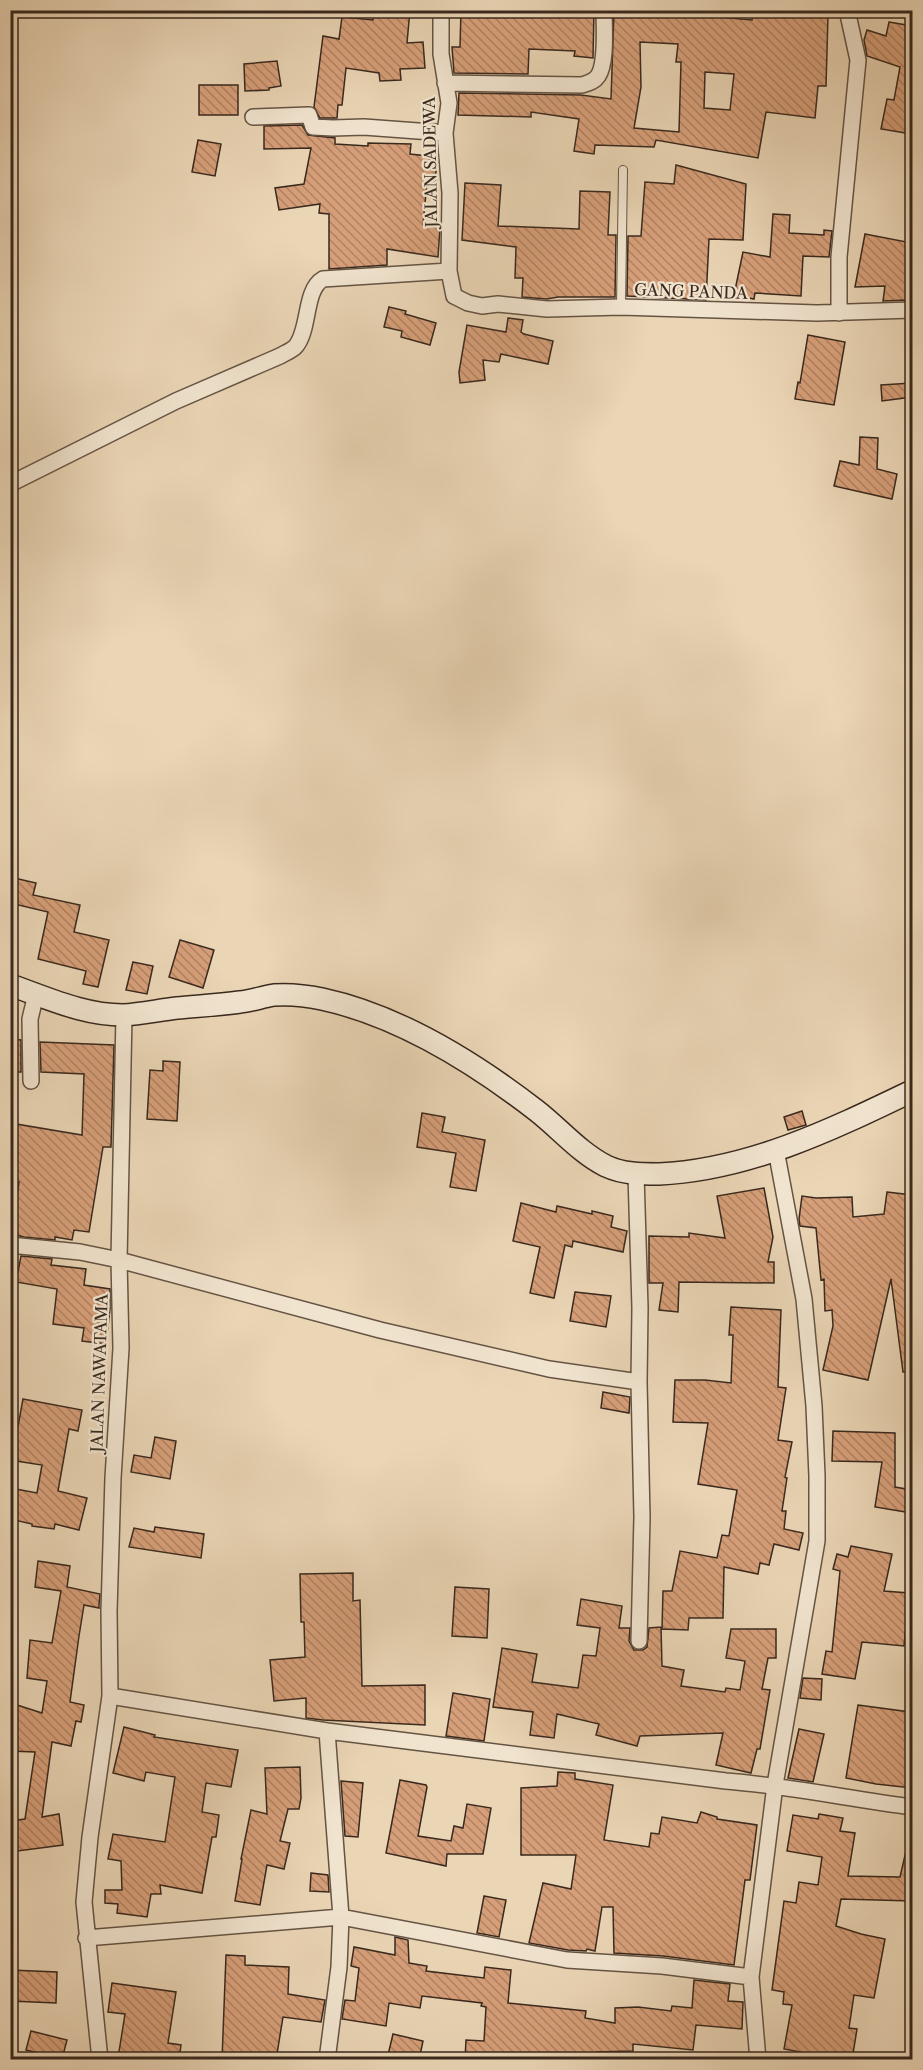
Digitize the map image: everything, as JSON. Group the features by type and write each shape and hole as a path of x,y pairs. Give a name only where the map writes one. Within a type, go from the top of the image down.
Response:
{"street":[{"name":"JALAN SADEWA","path":"441,10 441,54 450,103 445,133 450,193 449,271 454,296 468,303"},
{"path":"445,83 582,85 592,82 600,74 603,60 604,10"},
{"path":"839,313 840,257 858,60 847,10"},
{"path":"253,117 309,115 313,127 333,129 364,127 445,133"},
{"path":"10,484 176,401 296,347 314,287 323,279 449,271"},
{"name":"GANG PANDA","path":"468,303 547,309 621,307 839,313 912,310"},
{"path":"10,985 64,1006 124,1015 243,1002 275,995 322,999 384,1018 454,1052 506,1088 590,1155 607,1166 636,1174 686,1173 776,1150 862,1115 912,1090"},
{"path":"31,1081 30,1019 36,994"},
{"name":"JALAN NAWATAMA","path":"100,2060 86,1938 85,1891 90,1837 110,1696 109,1600 113,1478 121,1348 119,1260 124,1015"},
{"path":"758,2060 751,1977 775,1785 817,1541 814,1406 804,1299 776,1150"},
{"path":"636,1174 642,1517 639,1641"},
{"path":"10,1245 80,1252 119,1260 391,1332 549,1369 639,1382"},
{"path":"110,1696 327,1731 775,1785 912,1807"},
{"path":"327,1731 342,1917 337,1988 327,2060"},
{"path":"86,1938 342,1917 567,1959 662,1966 751,1977"}],"lane":[{"path":"621,307 623,170"}],"building":[{"path":"374,10 410,10 407,43 423,42 425,68 400,69 401,80 380,81 379,73 346,68 342,105 338,105 337,118 320,118 314,107 323,36 339,39 342,17 373,20"},
{"path":"461,10 594,10 593,58 574,56 575,51 529,49 528,74 454,73 452,47 460,47"},
{"path":"614,10 683,14 683,10 708,10 707,16 752,20 753,13 828,16 826,86 818,86 815,118 766,112 758,158 656,140 654,147 595,145 594,154 574,151 579,119 531,112 531,117 458,115 459,93 581,95 611,99","holes":["640,42 678,44 676,62 681,62 679,132 634,128 641,87","705,72 734,74 730,110 704,108"]},
{"path":"889,22 912,26 912,134 881,129 887,99 894,100 900,67 867,56 864,40 867,30 886,36"},
{"path":"277,61 281,86 269,88 269,90 245,91 244,64"},
{"path":"199,85 238,85 238,115 199,115"},
{"path":"302,125 308,135 335,138 335,144 368,146 368,143 411,144 410,154 437,159 435,183 427,182 423,225 440,228 438,257 387,249 387,265 329,269 329,214 319,213 320,204 279,210 275,188 304,184 311,148 264,149 264,126"},
{"path":"198,140 221,144 215,176 192,172"},
{"path":"676,165 746,184 743,240 709,239 706,300 627,296 628,236 641,236 645,182 674,184"},
{"path":"465,183 501,185 498,226 579,229 580,191 610,192 608,235 616,235 615,297 547,299 522,297 523,278 515,278 516,247 462,240"},
{"path":"773,214 790,215 789,233 824,235 824,230 832,231 829,257 803,256 801,296 755,293 754,299 734,295 743,252 770,257"},
{"path":"865,234 912,243 912,270 908,300 883,301 885,286 855,287"},
{"path":"389,307 436,323 430,345 401,337 402,331 384,327"},
{"path":"508,318 523,320 521,332 524,334 553,341 548,364 501,354 499,362 483,360 485,380 460,383 459,372 467,325 506,332"},
{"path":"808,335 845,342 834,405 795,399"},
{"path":"912,383 912,397 882,401 881,385"},
{"path":"860,437 878,438 877,469 897,474 892,499 834,486 840,461 859,465"},
{"path":"10,877 36,883 33,895 80,905 74,932 109,940 98,987 83,984 86,971 38,959 48,912 10,903"},
{"path":"180,940 214,950 203,988 169,977"},
{"path":"133,962 153,966 147,994 126,990"},
{"path":"10,1039 21,1040 21,1072 10,1072"},
{"path":"40,1042 114,1045 111,1147 103,1147 89,1232 74,1230 72,1240 12,1234 19,1182 10,1181 10,1123 82,1135 84,1074 41,1072"},
{"path":"163,1061 180,1062 177,1121 147,1119 150,1070 163,1071"},
{"path":"802,1111 806,1125 788,1130 784,1117"},
{"path":"422,1113 445,1117 442,1132 485,1140 476,1191 450,1187 456,1153 417,1147"},
{"path":"764,1188 773,1237 768,1262 774,1262 774,1283 679,1282 678,1312 659,1310 663,1283 649,1283 649,1236 689,1237 689,1233 725,1238 717,1196"},
{"path":"887,1192 912,1195 906,1250 912,1249 912,1372 903,1372 891,1279 868,1380 823,1370 833,1326 832,1310 825,1311 824,1279 821,1280 816,1228 800,1226 802,1196 852,1197 853,1217 884,1214"},
{"path":"521,1203 556,1212 557,1206 613,1216 611,1227 627,1231 623,1252 573,1241 572,1247 565,1245 554,1298 530,1293 540,1247 513,1241"},
{"path":"21,1256 52,1259 51,1265 86,1269 84,1285 110,1289 106,1344 82,1341 84,1328 53,1324 57,1289 16,1282"},
{"path":"575,1292 611,1296 606,1327 570,1321"},
{"path":"731,1307 781,1310 778,1387 786,1388 778,1440 792,1442 785,1477 787,1478 782,1511 786,1511 784,1529 803,1533 799,1550 774,1544 769,1565 760,1563 758,1574 724,1567 723,1618 689,1618 688,1630 662,1629 663,1591 672,1591 680,1551 717,1558 722,1535 729,1536 737,1490 698,1484 708,1423 673,1422 675,1380 731,1383 733,1335 729,1335"},
{"path":"603,1392 630,1397 629,1413 601,1408"},
{"path":"23,1399 82,1410 78,1431 69,1429 58,1491 87,1498 79,1530 55,1524 54,1529 32,1526 32,1524 10,1519 10,1488 37,1493 42,1465 10,1460 10,1431 17,1432"},
{"path":"833,1431 895,1433 895,1487 912,1490 912,1513 875,1507 882,1462 832,1461"},
{"path":"155,1437 176,1441 170,1479 131,1472 134,1455 151,1458"},
{"path":"155,1527 204,1534 201,1558 129,1547 134,1528 154,1532"},
{"path":"851,1546 892,1554 884,1591 909,1593 904,1646 862,1642 855,1679 822,1674 826,1651 832,1652 840,1571 833,1569 837,1554 848,1557"},
{"path":"38,1561 70,1566 67,1587 100,1594 99,1608 84,1605 79,1636 70,1702 84,1705 81,1722 76,1721 71,1746 52,1742 42,1817 59,1814 63,1845 10,1852 10,1821 25,1819 35,1752 10,1751 10,1724 17,1705 42,1713 47,1681 27,1678 30,1640 52,1643 61,1591 35,1587"},
{"path":"353,1573 353,1601 360,1600 362,1686 425,1685 425,1725 306,1718 306,1698 274,1701 270,1660 305,1657 304,1622 301,1622 300,1574"},
{"path":"455,1587 489,1589 487,1638 452,1636"},
{"path":"581,1599 622,1606 619,1628 630,1628 629,1641 634,1650 643,1650 647,1647 649,1628 661,1627 662,1666 684,1670 681,1686 725,1692 726,1688 740,1690 745,1661 726,1658 731,1629 776,1629 776,1658 768,1658 762,1689 770,1690 760,1749 757,1749 751,1773 716,1765 723,1733 640,1736 637,1746 596,1735 599,1724 557,1714 554,1738 530,1735 533,1712 493,1707 502,1648 537,1654 532,1682 578,1688 583,1655 596,1656 600,1628 577,1625"},
{"path":"803,1678 822,1679 821,1700 800,1698"},
{"path":"453,1693 490,1699 484,1741 446,1736"},
{"path":"858,1705 910,1712 908,1726 912,1727 912,1788 846,1778"},
{"path":"124,1727 155,1735 154,1737 238,1750 231,1787 206,1783 202,1812 219,1815 216,1837 212,1837 202,1893 160,1885 161,1894 151,1894 147,1917 117,1913 118,1904 105,1903 105,1890 122,1890 121,1861 108,1859 113,1834 165,1842 175,1777 146,1772 144,1781 113,1773"},
{"path":"799,1729 824,1734 813,1782 788,1778"},
{"path":"300,1767 299,1809 288,1809 280,1841 290,1843 284,1869 267,1865 260,1905 235,1901 251,1810 267,1814 265,1768"},
{"path":"558,1772 575,1773 575,1779 613,1785 604,1840 649,1847 651,1833 659,1834 662,1817 697,1823 701,1812 717,1817 717,1819 757,1825 750,1880 745,1880 734,1965 663,1956 614,1953 613,1907 602,1907 595,1951 568,1950 529,1943 543,1883 571,1889 576,1855 521,1855 521,1788 557,1786"},
{"path":"400,1780 427,1787 418,1836 451,1841 454,1826 463,1828 467,1804 491,1808 483,1854 447,1854 446,1866 386,1853"},
{"path":"341,1781 363,1783 358,1837 345,1836"},
{"path":"819,1814 843,1818 840,1831 855,1833 848,1876 900,1877 907,1847 912,1848 912,1901 841,1899 836,1926 885,1939 874,1998 854,1995 849,2028 857,2029 852,2060 799,2060 801,2052 784,2049 792,2005 783,2004 784,1992 772,1990 784,1901 796,1903 799,1882 818,1885 822,1857 787,1851 793,1815 818,1819"},
{"path":"311,1873 328,1875 329,1892 310,1891"},
{"path":"484,1896 506,1900 499,1937 477,1933"},
{"path":"395,1937 408,1940 409,1963 427,1966 426,1971 484,1978 485,1967 511,1970 508,2003 586,2011 585,2018 615,2023 615,2008 638,2007 671,2011 672,2006 692,2008 694,1980 730,1984 728,2001 743,2002 742,2029 696,2025 693,2050 633,2044 633,2051 596,2052 595,2060 560,2060 560,2058 465,2060 466,2040 484,2041 486,2007 481,2006 482,2003 422,1996 420,2008 389,2003 386,2026 342,2019 345,2000 355,2001 359,1968 351,1966 354,1947 395,1955"},
{"path":"226,1955 245,1956 245,1965 289,1967 288,1994 325,2000 321,2022 283,2017 276,2060 222,2060"},
{"path":"10,1970 57,1972 56,2003 10,2001"},
{"path":"112,1983 176,1992 168,2043 181,2045 179,2060 118,2058 125,2014 108,2012"},
{"path":"31,2031 67,2040 62,2059 26,2050"},
{"path":"393,2034 423,2041 419,2060 407,2060 388,2055"}]}
